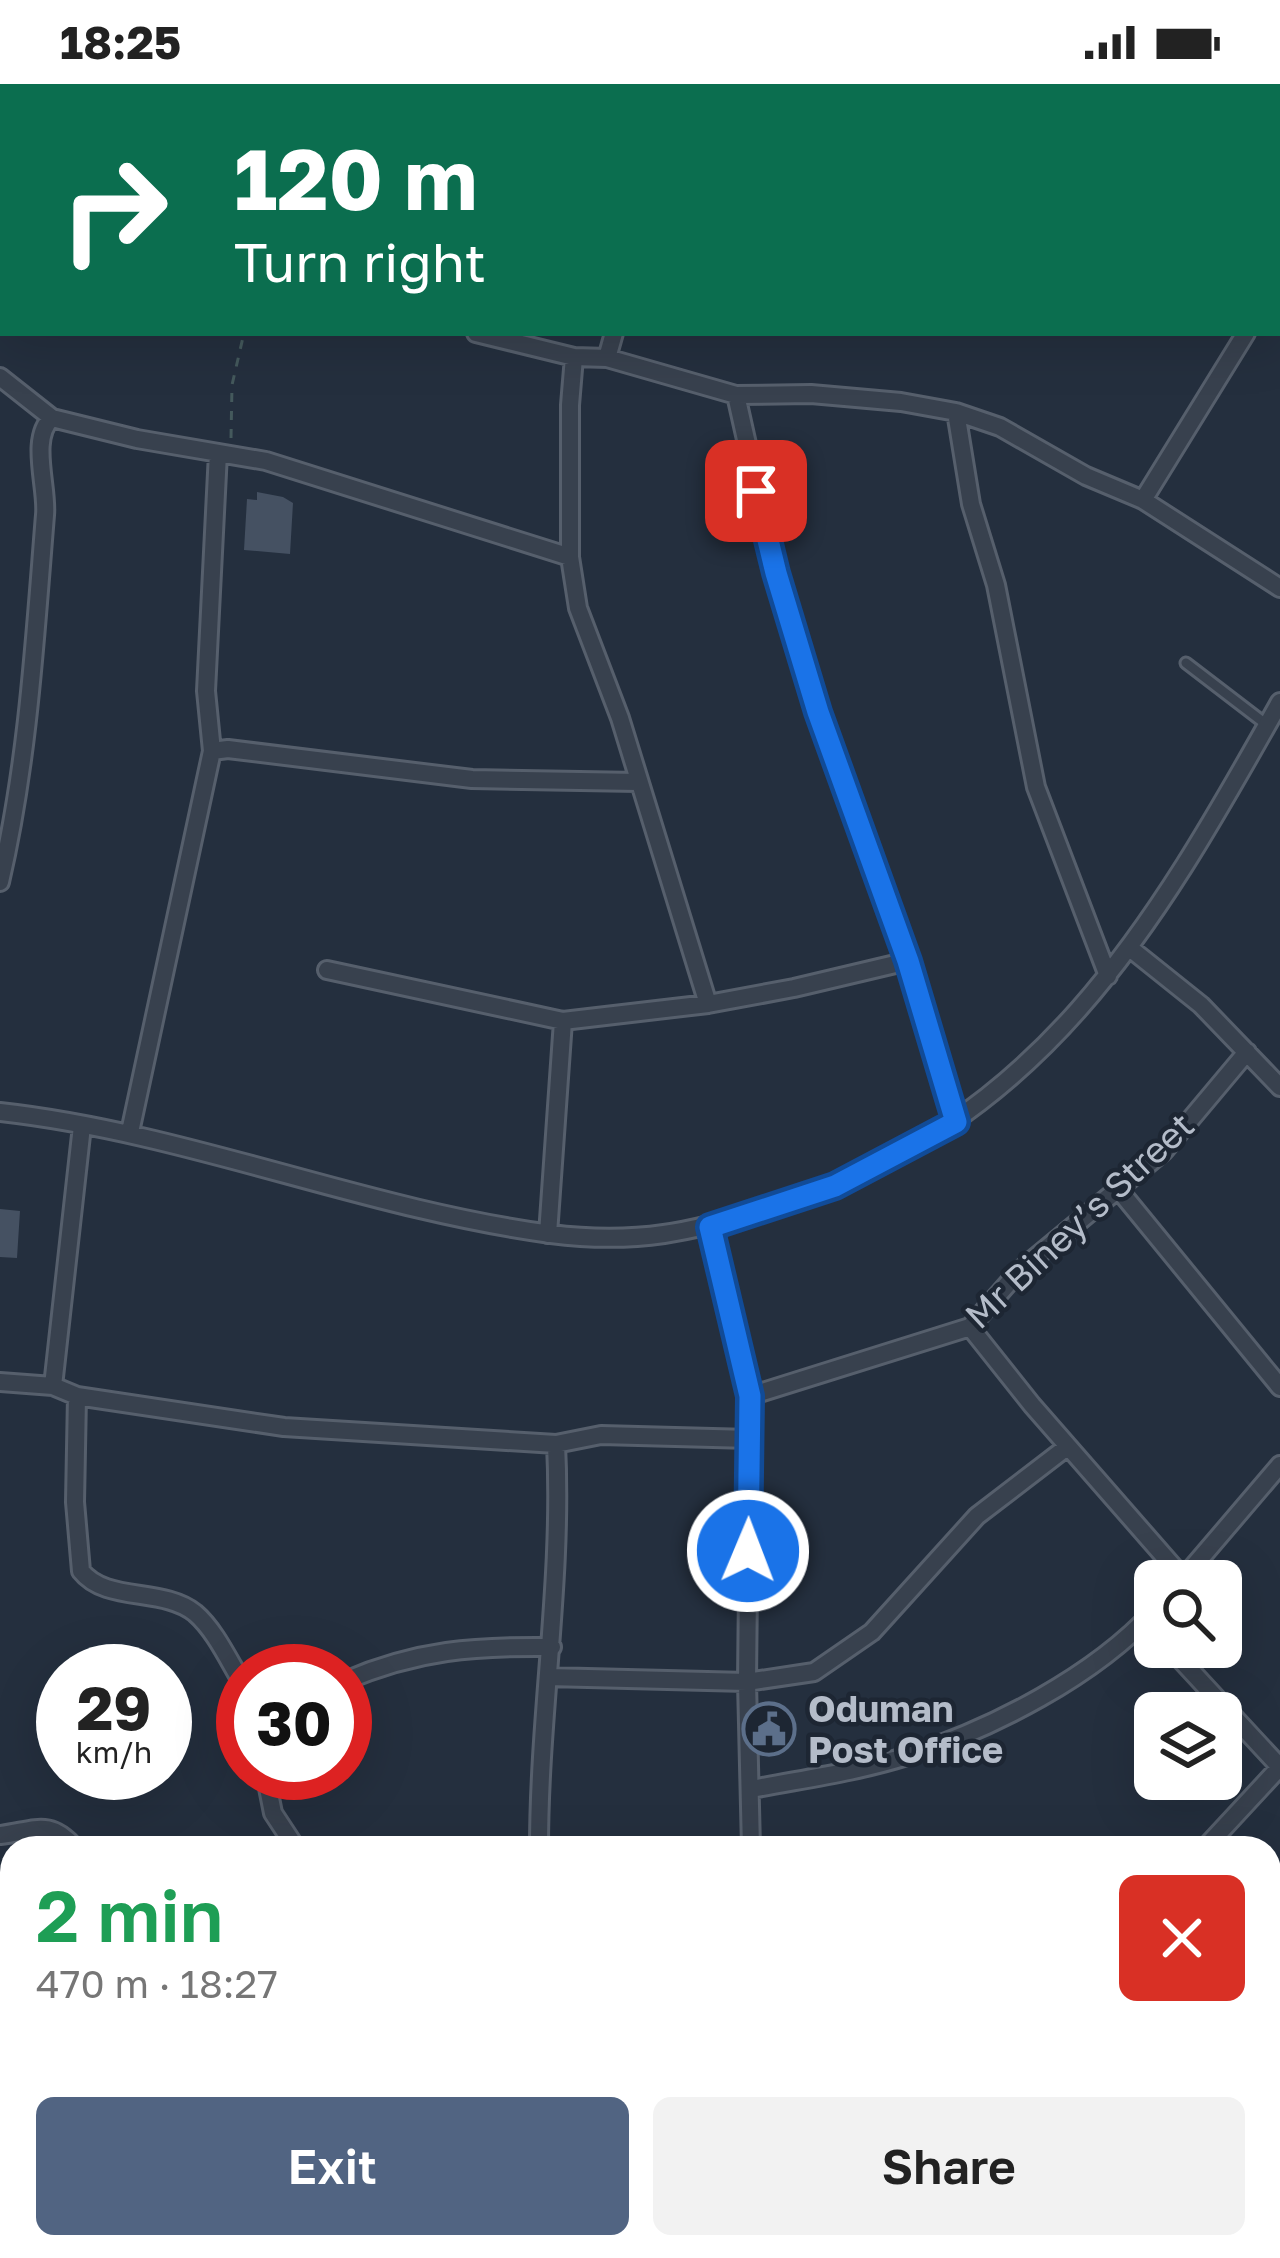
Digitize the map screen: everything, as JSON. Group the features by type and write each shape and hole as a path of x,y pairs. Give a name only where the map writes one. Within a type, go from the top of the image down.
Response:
{"street":[{"path":"488,336 574,357 607,358 736,394 833,396 956,412 1000,427 1086,476 1143,500 1280,588"},
{"path":"607,358 613,336"},
{"path":"1143,500 1244,336"},
{"path":"574,357 570,557 578,608 620,718 708,1004"},
{"path":"0,377 52,418 313,474 570,557"},
{"path":"736,394 776,573 818,712 908,961 956,1122"},
{"path":"956,412 971,504 996,585 1036,787 1108,976"},
{"path":"0,882 14,824 34,649 46,503 41,436 44,424 52,418"},
{"path":"130,1132 212,751 206,691 224,454"},
{"path":"0,1112 130,1132 381,1198 548,1234 632,1239 710,1227 835,1186 956,1122 1034,1057 1131,949 1280,701"},
{"path":"212,751 228,748 516,782 638,782"},
{"path":"1131,949 1201,1005 1278,1081"},
{"path":"327,970 563,1022 708,1004 908,961"},
{"path":"548,1234 563,1022"},
{"name":"Mr Biney’s Street","path":"750,1396 970,1327 1018,1272 1164,1151 1247,1052"},
{"path":"53,1386 82,1126"},
{"path":"1119,1190 1280,1387"},
{"path":"710,1227 750,1396 747,1682 751,1836"},
{"path":"970,1327 1166,1560"},
{"path":"0,1382 53,1386 77,1396 284,1427 556,1444 601,1436 750,1439"},
{"path":"77,1396 75,1502 81,1571 98,1586 160,1597 193,1611 218,1644"},
{"path":"540,1836 559,1520 556,1444"},
{"path":"548,1676 747,1682 796,1677 847,1653 907,1598 977,1516 1067,1447"},
{"path":"1200,1560 1280,1465"},
{"path":"752,1789 890,1760 940,1743 1010,1712 1090,1667 1134,1634"},
{"path":"372,1671 422,1653 552,1647"},
{"path":"1188,1668 1280,1767 1216,1836"},
{"path":"270,1800 288,1836"},
{"path":"0,1835 44,1828 64,1836"}],"lane":[{"path":"1186,662 1267,725"}],"path":[{"path":"224,454 243,336"}],"building":[{"path":"257,492 293,503 290,554 244,550 247,499 257,500"},
{"path":"0,1209 20,1211 17,1258 0,1257"}],"place":[{"name":"Oduman Post Office","path":"769,1729"}],"route":[{"path":"748,1551 750,1396 710,1227 835,1186 956,1122 908,961 818,712 756,491"}]}
